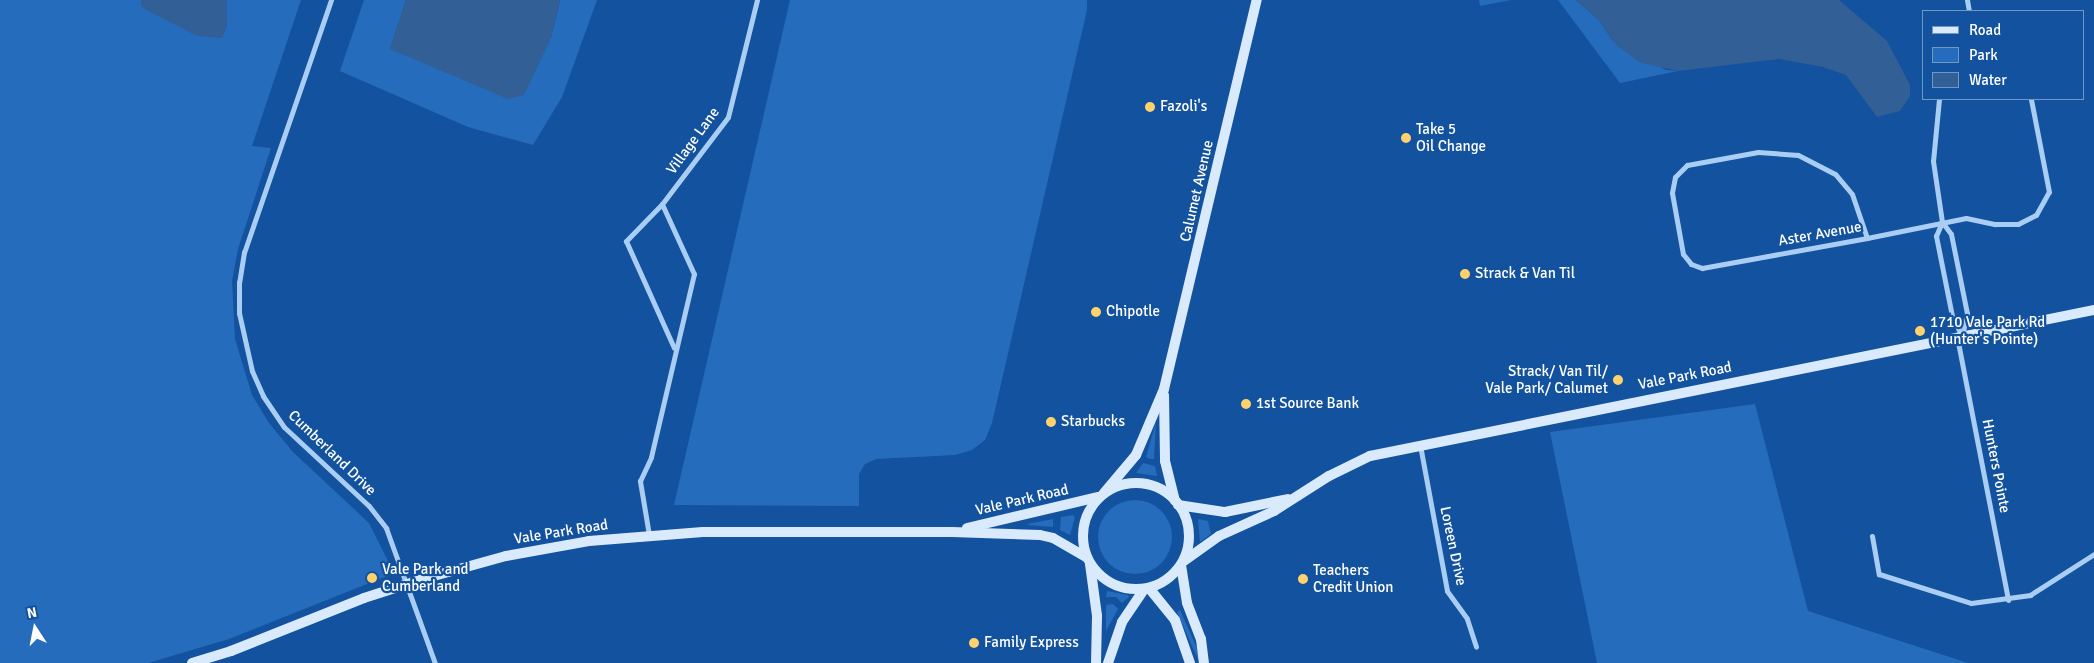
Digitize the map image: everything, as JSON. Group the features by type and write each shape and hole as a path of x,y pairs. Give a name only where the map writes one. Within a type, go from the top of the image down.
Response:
{"main road":[{"name":"Calumet Avenue","path":"1102,495 1136,455 1164,388 1257,0"},
{"name":"Vale Park Road","path":"1182,563 1219,536 1274,511 1350,464 1370,456 2094,310"},
{"name":"Calumet Avenue","path":"1164,388 1165,461 1177,503"},
{"path":"1096,663 1097,609 1083,539 1084,524 1102,495 1120,486 1144,484 1156,488 1177,503 1188,531 1182,563 1187,603 1201,638 1204,663"},
{"name":"Vale Park Road","path":"952,532 1102,495"},
{"name":"Vale Park Road","path":"1177,503 1224,512 1292,499"},
{"name":"Vale Park Road","path":"192,663 232,651 364,598 408,584 547,548 649,535 765,530 866,534 952,532 1040,535 1053,538 1088,561"},
{"path":"1088,561 1117,585 1146,589 1175,620 1190,663"},
{"path":"1108,663 1122,622 1146,589 1167,579 1182,563"}],"street":[{"name":"Cumberland Drive","path":"331,0 244,252 239,282 239,314 244,347 263,396 284,427 378,516 392,539 435,663"},
{"name":"Village Lane","path":"675,348 626,241 662,204 728,117 757,0"},
{"path":"1939,100 1933,161 1942,222 1951,234 1967,313 1960,337"},
{"name":"Aster Avenue","path":"1867,238 1852,194 1834,174 1798,155 1758,152 1687,165 1675,177 1672,193 1683,254 1691,264 1702,268 1867,238 1942,222 1970,218 1996,224 2018,224 2032,219 2043,207 2049,187 2031,100"},
{"path":"649,535 640,481 651,457 675,348 694,274 662,204"},
{"path":"1942,222 1936,236 1952,316 1960,337"},
{"name":"Hunters Pointe","path":"1960,337 2008,600"},
{"name":"Loreen Drive","path":"1420,445 1447,591 1467,619 1476,647"},
{"path":"1872,536 1879,574 1963,602 1983,604 2008,600 2041,591 2094,554"}],"green space":[{"path":"0,0 141,0 147,10 197,35 222,38 227,25 227,0 301,0 252,146 271,148 238,249 232,281 235,339 252,395 269,423 292,451 369,523 389,563 387,576 229,639 148,663 0,663"},
{"path":"364,0 406,0 390,49 551,38 560,0 597,0 562,97 533,145 468,127 340,71"},
{"path":"790,0 1087,0 1087,10 992,423 985,440 972,450 955,455 876,459 865,464 859,474 859,506 674,505"},
{"path":"1479,0 1511,0 1480,6"},
{"path":"1558,0 1576,0 1599,20 1613,41 1666,70 1678,71 1620,83"},
{"path":"1755,404 1808,611 1968,663 1597,663 1550,432"},
{"path":"1156,422 1154,459 1150,459 1146,457"},
{"path":"1143,463 1155,466 1157,476 1136,473"},
{"path":"1135,500 1149,503 1161,511 1169,523 1172,537 1169,551 1161,563 1149,571 1135,574 1121,571 1109,563 1101,551 1098,537 1101,523 1109,511 1121,503"},
{"path":"1073,515 1075,517 1070,535 1060,530 1061,517"},
{"path":"1053,519 1053,527 1028,525 1028,524"},
{"path":"1198,519 1208,521 1211,534 1200,542"},
{"path":"1107,591 1128,595 1129,597 1122,603 1116,597 1106,597"},
{"path":"1113,604 1118,609 1106,631 1106,605"},
{"path":"1180,610 1197,648 1199,662 1177,612"}],"water":[{"path":"141,0 227,0 227,25 222,38 197,36 147,10 141,6"},
{"path":"406,0 560,0 551,38 524,95 508,99 390,49"},
{"path":"1576,0 1839,0 1887,41 1910,85 1910,96 1900,111 1877,117 1846,75 1823,67 1779,59 1678,71 1641,63 1616,45 1599,20"}],"place":[{"name":"Fazoli's","path":"1150,107"},
{"name":"Take 5 Oil Change","path":"1406,138"},
{"name":"Strack & Van Til","path":"1465,274"},
{"name":"Chipotle","path":"1096,312"},
{"name":"1710 Vale Park Rd (Hunter's Pointe)","path":"1920,331"},
{"name":"Strack/ Van Til/ Vale Park/ Calumet","path":"1618,380"},
{"name":"1st Source Bank","path":"1246,404"},
{"name":"Starbucks","path":"1051,422"},
{"name":"Vale Park and Cumberland","path":"372,578"},
{"name":"Teachers Credit Union","path":"1303,579"},
{"name":"Family Express","path":"974,643"}]}
